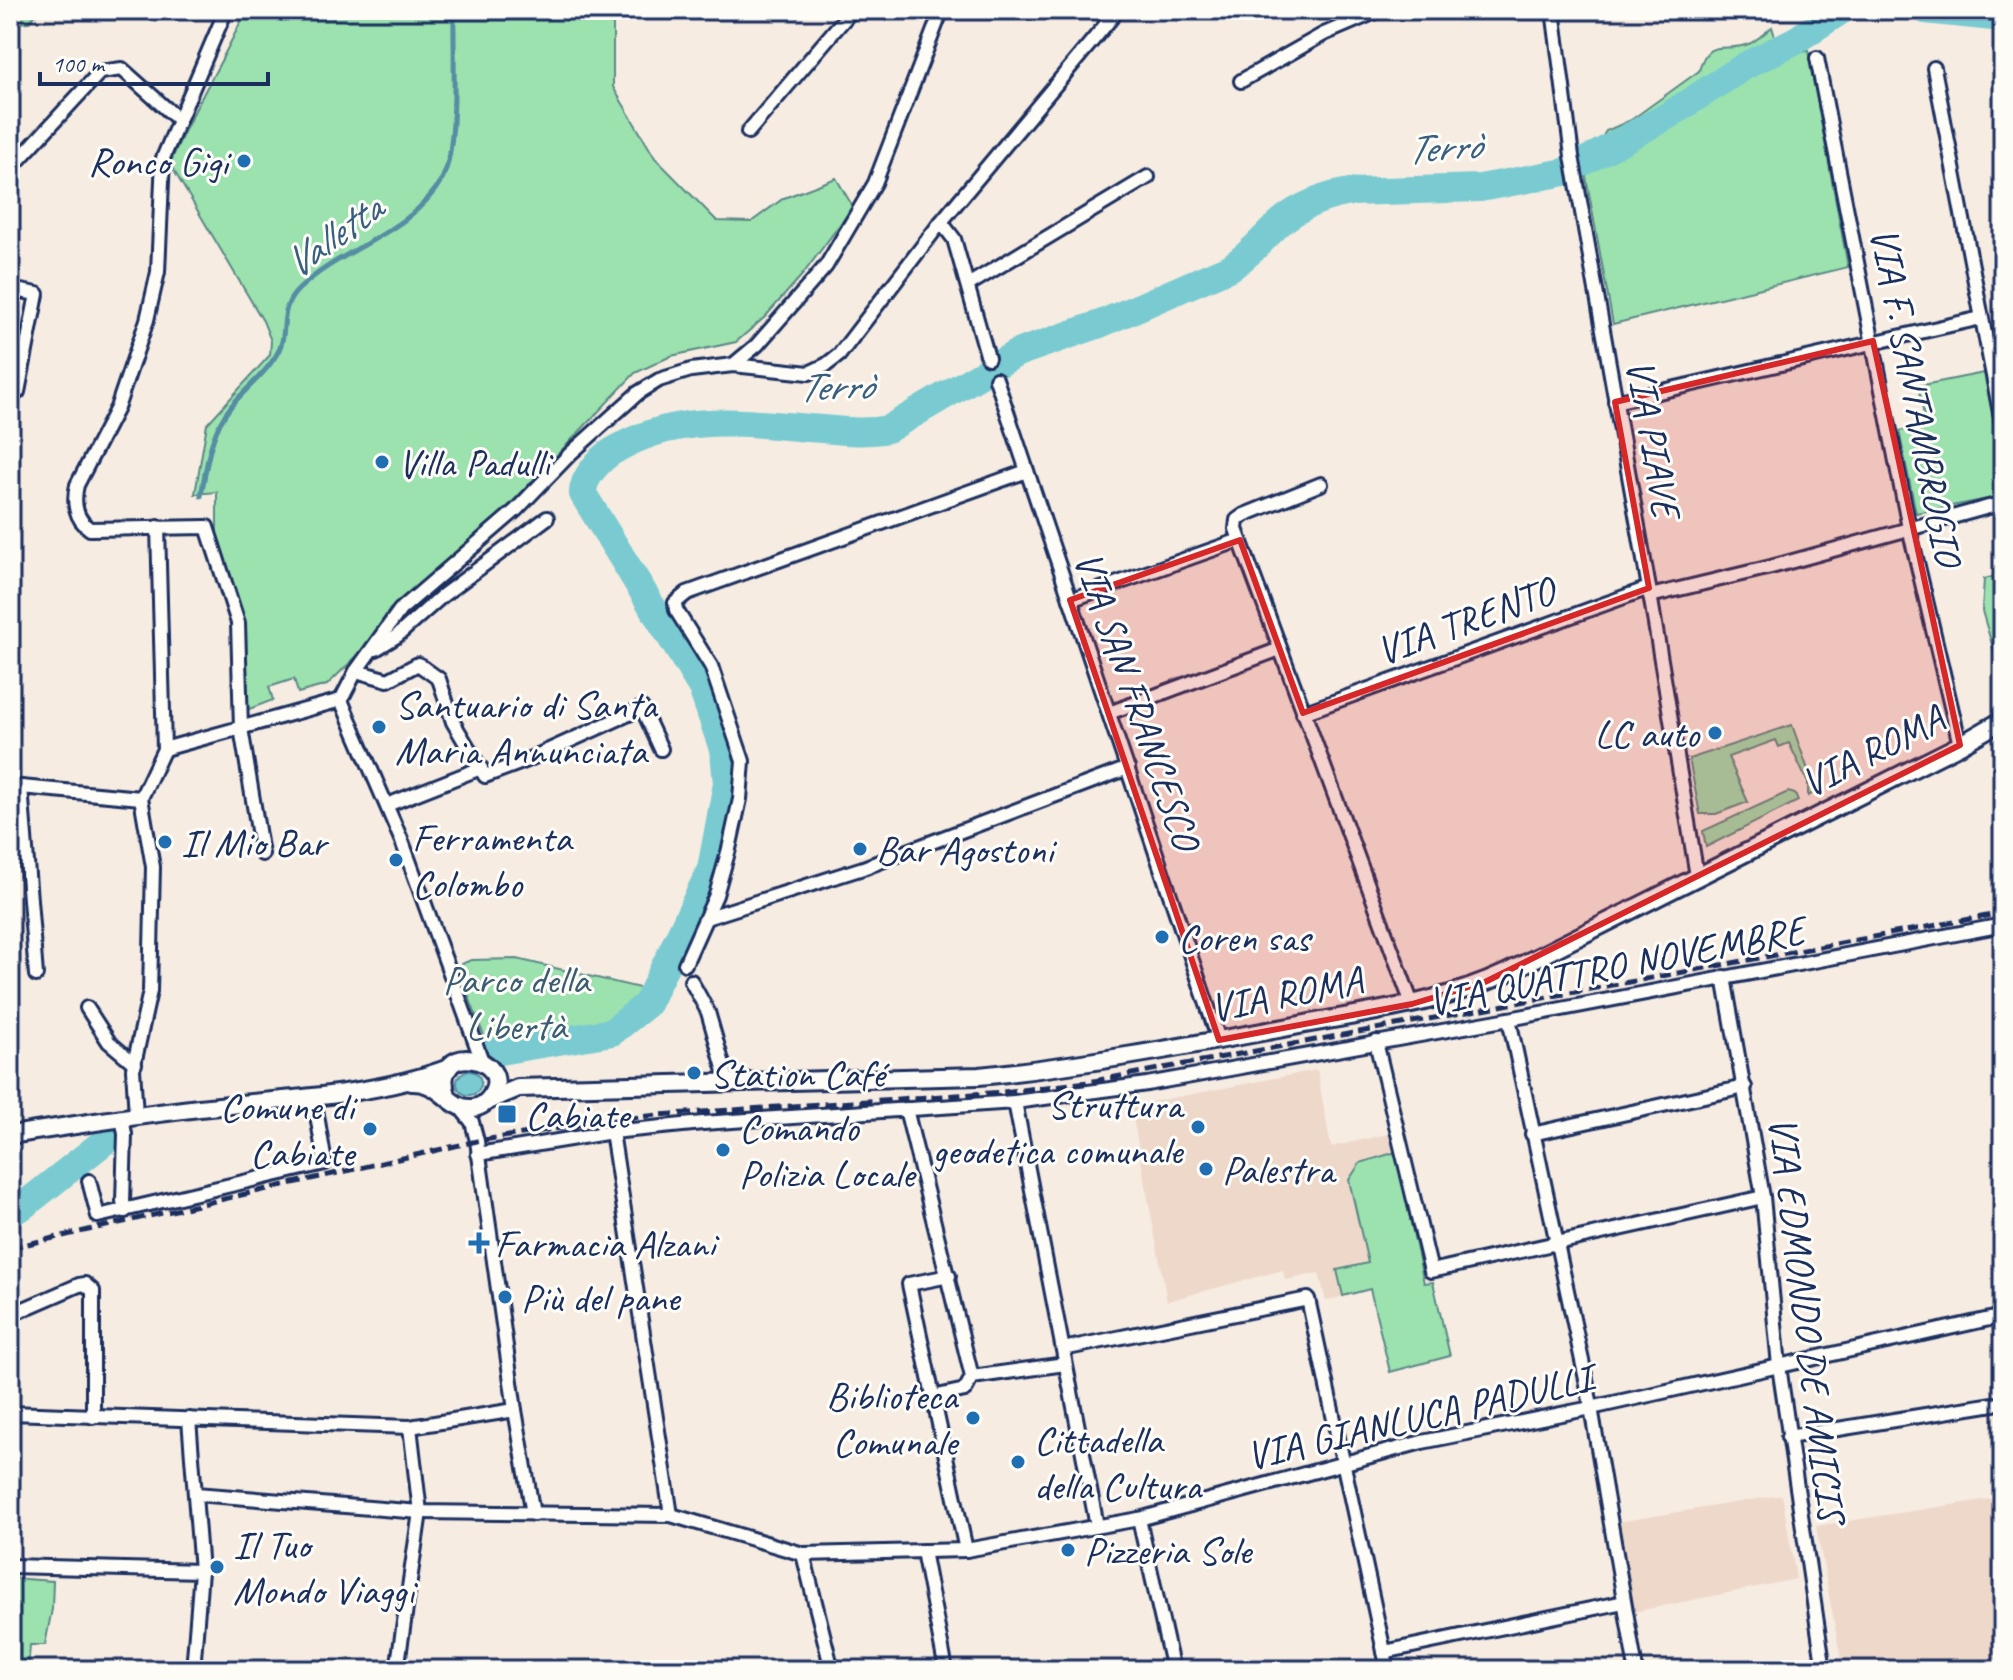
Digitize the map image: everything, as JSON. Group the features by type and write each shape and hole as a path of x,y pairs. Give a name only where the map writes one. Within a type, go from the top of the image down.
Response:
{"street":[{"path":"226,10 163,158 158,272 147,320 117,408 77,485 75,496 79,519 90,529 207,527 238,623 241,728 262,854"},
{"path":"748,132 852,10"},
{"path":"733,365 757,345 826,266 843,238 875,183 939,17 945,10"},
{"path":"164,749 341,700 356,671 400,610 516,510 564,459 632,398 671,375 733,365 802,373 815,371 829,363 851,342 941,222 1118,10"},
{"path":"1241,81 1324,34 1380,10"},
{"name":"VIA PIAVE","path":"1553,10 1572,156 1697,876"},
{"name":"VIA F. SANTAMBROGIO","path":"1817,58 1909,528 1960,745"},
{"path":"1934,68 2003,428"},
{"path":"10,175 15,164 100,72 122,69 179,120"},
{"path":"968,285 1148,177"},
{"path":"941,222 953,235 988,358"},
{"path":"10,289 37,294 18,392"},
{"path":"1615,402 1981,318"},
{"name":"VIA SAN FRANCESCO","path":"996,379 1219,1040"},
{"path":"685,964 686,956 706,918 729,849 740,799 743,761 711,666 676,610 675,603 687,593 1027,471"},
{"path":"1321,484 1244,515 1236,524 1412,1004"},
{"name":"VIA TRENTO","path":"1303,713 1650,592 1771,567 2003,503"},
{"path":"373,651 397,636 442,596 547,518"},
{"path":"125,1211 125,1134 133,1069 150,991 153,867 141,798 164,749 158,527"},
{"path":"1070,600 1240,540"},
{"path":"1109,713 1280,649"},
{"path":"356,671 388,680 418,664 439,679 453,722 485,776 642,708 661,749"},
{"path":"341,700 387,805 488,1067 494,1091 475,1121 475,1133"},
{"name":"VIA ROMA","path":"485,1103 518,1088 979,1076 1041,1070 1412,1004 1485,982 1960,745 2003,720"},
{"path":"387,805 481,768"},
{"path":"706,918 863,868 1128,768"},
{"path":"36,975 16,788 141,798"},
{"name":"VIA QUATTRO NOVEMBRE","path":"478,1154 612,1132 1015,1102 1147,1084 2003,925"},
{"name":"VIA EDMONDO DE AMICIS","path":"1724,977 1763,1197 1788,1437 1824,1670"},
{"path":"691,981 708,1012 728,1082"},
{"path":"87,1008 109,1042 135,1064"},
{"path":"1509,1019 1591,1408 1636,1670"},
{"path":"1376,1042 1431,1271 1763,1197"},
{"path":"518,1088 488,1067 466,1058 449,1068 444,1079 453,1101 472,1122 475,1133 533,1514"},
{"path":"10,1135 129,1116 314,1097 401,1083 449,1068"},
{"path":"401,1083 428,1084 467,1109 485,1103"},
{"path":"1532,1134 1745,1087"},
{"path":"89,1181 98,1216 325,1163 314,1097"},
{"path":"1015,1102 1097,1526"},
{"path":"906,1109 972,1377 965,1390 933,1397"},
{"path":"612,1132 671,1515"},
{"path":"949,1276 909,1284 966,1550"},
{"path":"10,1315 79,1285 85,1284 93,1291 93,1417"},
{"path":"1063,1349 1308,1299 1388,1670"},
{"name":"VIA GIANLUCA PADULLI","path":"196,1494 420,1512 671,1515 803,1554 966,1550 1139,1519 1422,1442 1591,1408 2003,1316"},
{"path":"972,1377 1065,1364"},
{"path":"1788,1437 1994,1404"},
{"path":"10,1413 410,1427 515,1410"},
{"path":"189,1419 201,1571 193,1670"},
{"path":"397,1670 420,1512 410,1427"},
{"path":"1139,1519 1173,1670"},
{"path":"923,1551 946,1670"},
{"path":"803,1554 832,1670"},
{"path":"10,1566 201,1571"},
{"path":"1384,1652 1624,1602"}],"highlighted area":[{"path":"1873,341 1960,745 1485,982 1412,1004 1219,1040 1070,600 1240,540 1303,713 1649,588 1615,402"}],"shaded area":[{"path":"1317,1070 1331,1147 1392,1133 1424,1283 1433,1282 1400,1369 1390,1372 1370,1289 1326,1301 1319,1273 1285,1280 1283,1270 1167,1301 1131,1106"},
{"path":"1782,1495 1796,1579 1633,1612 1618,1522"},
{"path":"2003,1497 2003,1670 1843,1670 1816,1526"}],"green space":[{"path":"10,10 40,10 29,22 16,23"},
{"path":"246,10 613,10 613,87 655,158 717,221 751,222 784,198 836,178 853,207 803,274 765,317 736,342 671,356 635,373 501,514 424,584 390,609 362,651 327,685 298,693 294,679 269,687 273,700 244,711 244,641 234,590 217,549 217,492 195,494 207,424 270,355 271,341 263,321 170,164"},
{"path":"1772,27 1777,43 1681,104 1593,152 1606,131 1631,120 1699,71 1707,53 1713,49 1751,43"},
{"path":"1808,50 1848,267 1613,324 1584,166 1732,89 1746,71 1762,61"},
{"path":"1984,373 2003,465 2003,496 1916,513 1899,431 1926,425 1918,386"},
{"path":"2003,574 2003,682 1982,611 1984,579"},
{"path":"1792,725 1816,792 1808,796 1808,783 1789,743 1779,747 1776,740 1728,757 1748,802 1716,814 1700,814 1689,759"},
{"path":"1788,792 1795,794 1798,801 1706,847 1703,831"},
{"name":"Parco della Libertà","path":"517,959 648,990 628,1013 603,1029 489,1049 457,966 471,960"},
{"path":"1396,1152 1424,1283 1433,1282 1450,1356 1390,1372 1370,1289 1343,1296 1337,1270 1368,1263 1349,1180 1360,1163"},
{"path":"10,1578 53,1581 52,1609 45,1645 30,1645 28,1670 10,1670"}],"water":[{"path":"469,1071 478,1074 481,1083 478,1092 469,1095 460,1092 457,1083 460,1074"}],"waterway":[{"name":"Valletta","path":"201,496 210,448 219,426 232,405 279,350 292,297 316,274 413,213 429,198 442,179 453,122 454,10"},
{"name":"Terrò","path":"488,1053 612,1032 647,1004 711,869 727,783 724,752 702,688 583,494 589,475 608,454 636,439 684,425 733,423 848,431 888,429 1017,353 1100,324 1231,267 1282,221 1315,202 1351,192 1480,188 1565,172 1669,115 1745,66 1796,40 1842,10"},
{"name":"Terrò","path":"1925,10 2003,18"},
{"name":"Terrò","path":"10,1213 110,1137"}],"railway":[{"path":"10,1248 477,1141 657,1115 1003,1092 1088,1082 2003,913"}],"place":[{"name":"Ronco Gigi","path":"244,161"},
{"name":"Villa Padulli","path":"382,462"},
{"name":"Santuario di Santa Maria Annunciata","path":"379,727"},
{"name":"LC auto","path":"1715,733"},
{"name":"Il Mio Bar","path":"165,842"},
{"name":"Bar Agostoni","path":"860,849"},
{"name":"Ferramenta Colombo","path":"396,860"},
{"name":"Coren sas","path":"1162,937"},
{"name":"Station Café","path":"694,1073"},
{"name":"Cabiate","path":"507,1114"},
{"name":"Struttura geodetica comunale","path":"1198,1127"},
{"name":"Comune di Cabiate","path":"370,1129"},
{"name":"Comando Polizia Locale","path":"723,1150"},
{"name":"Palestra","path":"1206,1169"},
{"name":"Farmacia Alzani","path":"479,1243"},
{"name":"Più del pane","path":"505,1297"},
{"name":"Biblioteca Comunale","path":"973,1418"},
{"name":"Cittadella della Cultura","path":"1018,1462"},
{"name":"Pizzeria Sole","path":"1068,1550"},
{"name":"Il Tuo Mondo Viaggi","path":"217,1567"}]}
